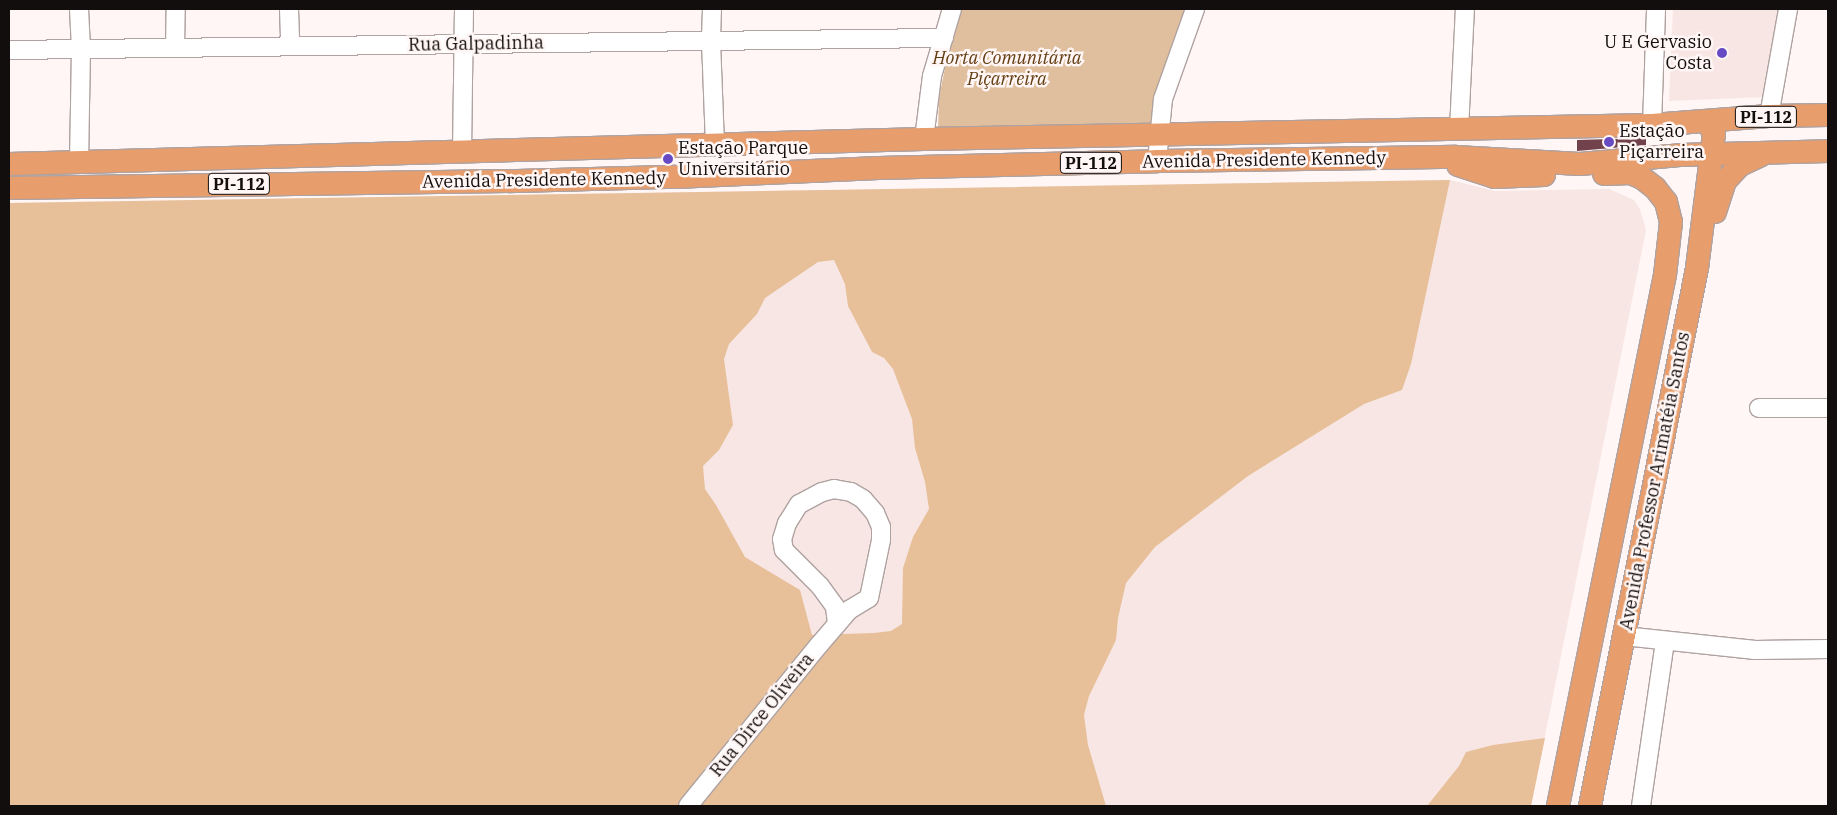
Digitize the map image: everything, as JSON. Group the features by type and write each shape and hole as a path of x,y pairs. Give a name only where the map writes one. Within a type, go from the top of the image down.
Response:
{"main road":[{"name":"Avenida Presidente Kennedy","path":"9,164 924,139 1159,136 1652,125 1769,116 1828,115"},
{"name":"Avenida Professor Arimatéia Santos","path":"1590,806 1697,268 1712,154 1713,128 1704,121"},
{"name":"Avenida Presidente Kennedy","path":"9,188 674,177 879,168 1157,161 1433,158 1580,164 1712,154 1828,151"},
{"path":"1697,268 1726,181 1749,159 1769,153"},
{"path":"308,155 308,184"},
{"path":"236,157 237,184"},
{"name":"Avenida Professor Arimatéia Santos","path":"1433,158 1494,177 1631,173 1642,178 1655,188 1666,202 1671,222 1665,276 1558,806"},
{"path":"1570,806 1574,787 1571,740"},
{"path":"1582,806 1591,768 1602,743"}],"street":[{"path":"79,9 81,49 79,162"},
{"path":"175,48 176,9"},
{"path":"289,9 290,46"},
{"path":"462,152 464,9"},
{"path":"712,9 711,41 715,146"},
{"path":"924,139 932,76 952,9"},
{"path":"1157,161 1162,99 1195,9"},
{"path":"1459,130 1465,9"},
{"path":"1652,125 1656,9"},
{"path":"1769,116 1788,9"},
{"name":"Rua Galpadinha","path":"9,50 944,38"},
{"path":"1760,408 1828,408"},
{"name":"Rua Dirce Oliveira","path":"688,806 837,624 850,610 869,598 882,540 881,527 875,513 863,498 851,492 834,488 800,504 787,523 782,539 784,550 820,586 835,607 837,624"},
{"path":"1624,636 1664,642 1755,650 1828,649"},
{"path":"1641,806 1664,642"}],"shaded area":[{"name":"U E Gervasio Costa","path":"1673,9 1779,9 1765,97 1669,101"},
{"path":"1450,180 1495,191 1609,189 1634,200 1640,209 1646,230 1531,806 9,806 9,203"},
{"path":"1450,180 1411,364 1402,390 1364,404 1248,476 1155,547 1126,583 1118,618 1116,640 1089,696 1084,715 1088,745 1106,806 9,806 9,203","holes":["834,260 845,284 848,306 872,352 884,358 893,369 912,419 915,448 925,482 929,509 913,537 903,568 902,624 891,631 812,635 800,590 745,557 705,489 703,466 719,450 733,425 724,359 729,344 757,314 765,298 818,262"]},
{"path":"1545,738 1531,806 1427,806 1459,766 1466,752 1493,745"}],"green space":[{"name":"Horta Comunitária Piçarreira","path":"961,9 1189,9 1166,61 1153,127 938,131 939,97 951,40"}],"building":[{"path":"1646,138 1646,145 1577,151 1577,140"}],"place":[{"name":"U E Gervasio Costa","path":"1722,53"},
{"name":"Estação Piçarreira","path":"1609,142"},
{"name":"Estação Parque Universitário","path":"668,159"}]}
